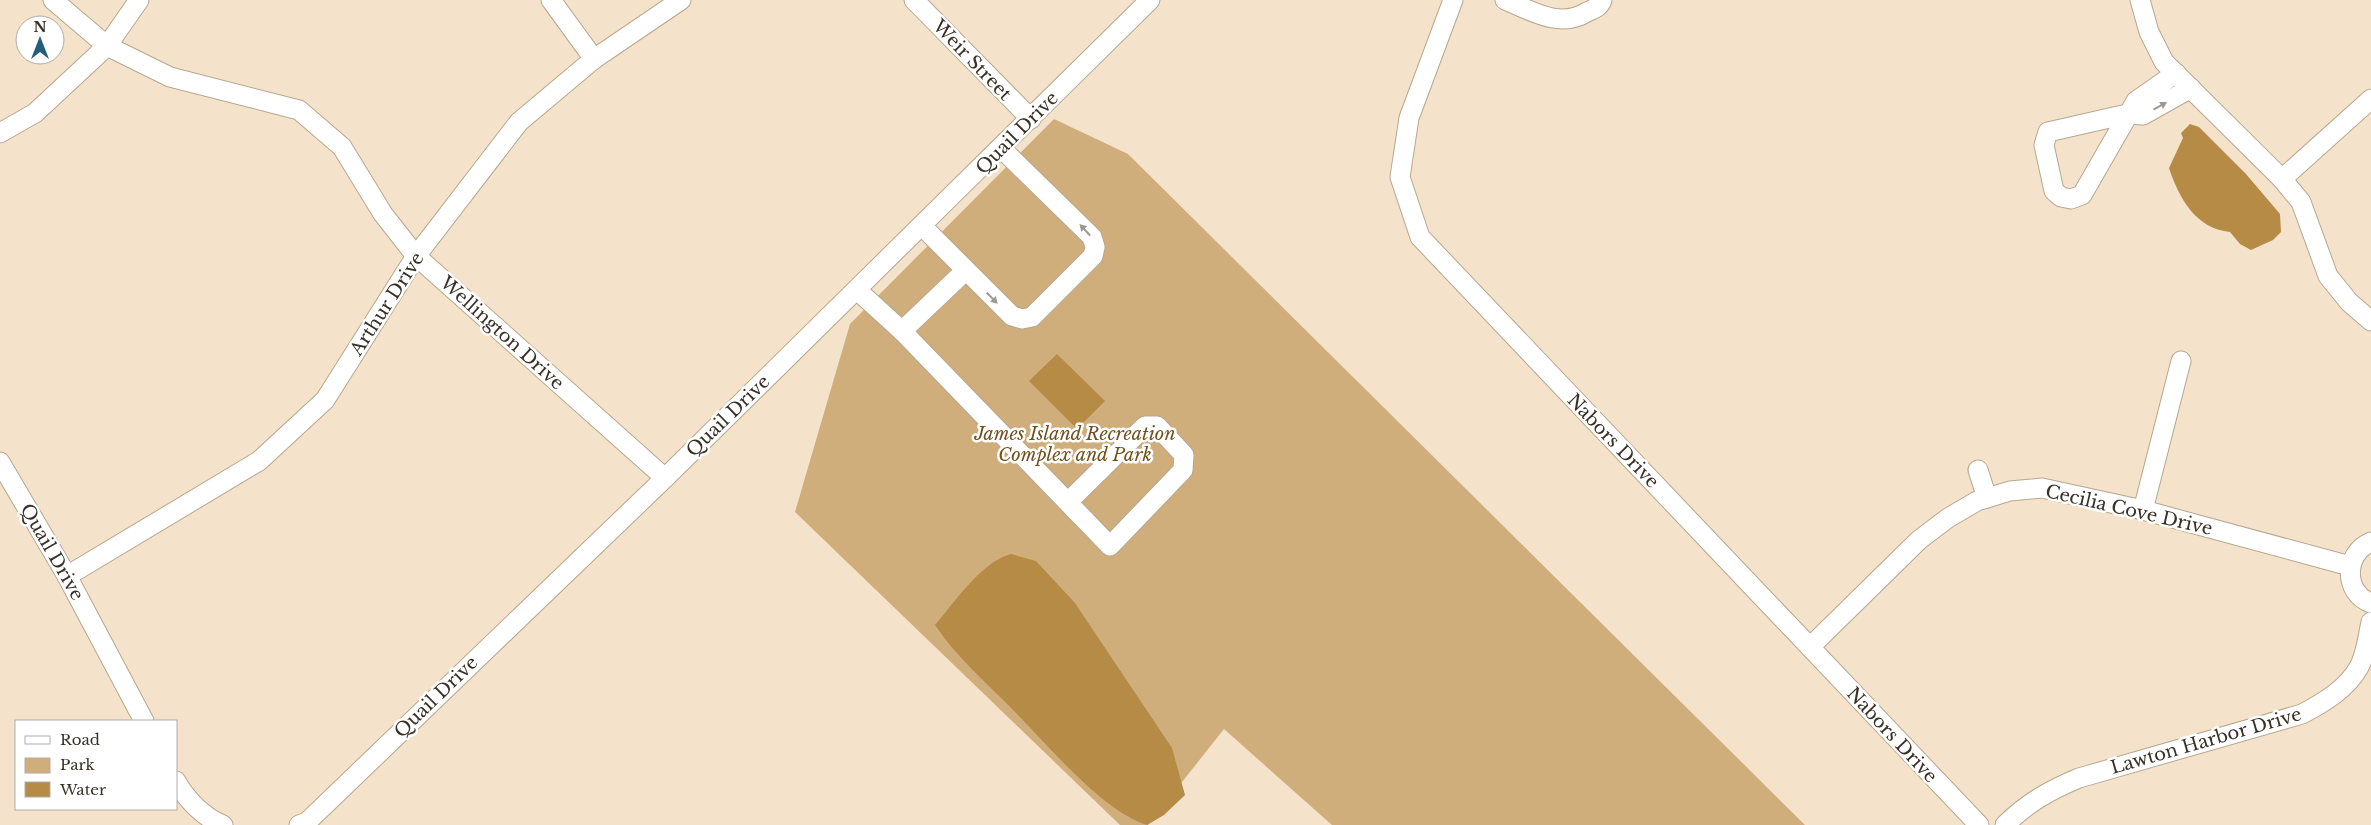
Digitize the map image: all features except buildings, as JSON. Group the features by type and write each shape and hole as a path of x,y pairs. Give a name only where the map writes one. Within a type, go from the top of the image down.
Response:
{"street":[{"name":"Wellington Drive","path":"53,0 107,46 170,77 299,110 342,147 383,214 416,256 665,478"},
{"path":"0,133 35,113 107,46 139,0"},
{"path":"551,0 594,59"},
{"name":"Arthur Drive","path":"67,576 259,461 325,400 416,256 519,122 594,59 681,0"},
{"name":"Weir Street","path":"914,0 1031,119"},
{"name":"Quail Drive","path":"299,825 307,822 665,478 1150,0"},
{"name":"Nabors Drive","path":"1453,0 1409,118 1400,177 1420,237 1979,825"},
{"path":"1505,0 1552,19 1576,19 1600,5 1602,0"},
{"path":"2140,0 2148,32 2164,62 2282,180 2300,202 2328,276 2350,302 2371,321"},
{"path":"2176,73 2136,101 2127,114 2082,194 2071,199 2061,197 2054,191 2044,145 2048,132 2127,114 2143,115 2190,88"},
{"path":"2282,180 2371,99"},
{"path":"922,226 1012,316 1022,319 1032,317 1093,256 1095,247 1092,237 1001,148"},
{"path":"902,331 965,271"},
{"path":"857,290 902,331 1110,546 1183,470 1184,455 1157,426 1145,426 1068,502"},
{"path":"2144,510 2181,361"},
{"name":"Quail Drive","path":"0,462 67,576 143,720"},
{"path":"1978,470 1987,498"},
{"name":"Cecilia Cove Drive","path":"1810,647 1919,540 1948,518 1987,498 2010,491 2042,488 2144,510 2350,566"},
{"path":"2371,542 2359,550 2350,566 2352,586 2358,594 2371,604"},
{"name":"Lawton Harbor Drive","path":"2005,825 2022,808 2048,791 2079,778 2302,714 2322,704 2344,686 2360,667 2371,622"},
{"path":"178,785 184,796 215,822 223,825"}],"green space":[{"name":"James Island Recreation Complex and Park","path":"1054,119 1128,154 1805,825 1332,825 1224,729 1148,825 1120,825 795,512 850,324"}],"water":[{"path":"2190,124 2199,127 2246,174 2280,214 2281,232 2273,240 2251,250 2240,244 2230,232 2218,230 2208,225 2190,210 2178,190 2169,168 2183,138 2181,133"},
{"path":"1057,354 1105,401 1077,429 1029,381"},
{"path":"1011,554 1036,561 1075,603 1172,748 1185,795 1164,815 1147,825 1112,806 1076,776 963,659 935,625 979,574 1000,558"}]}
